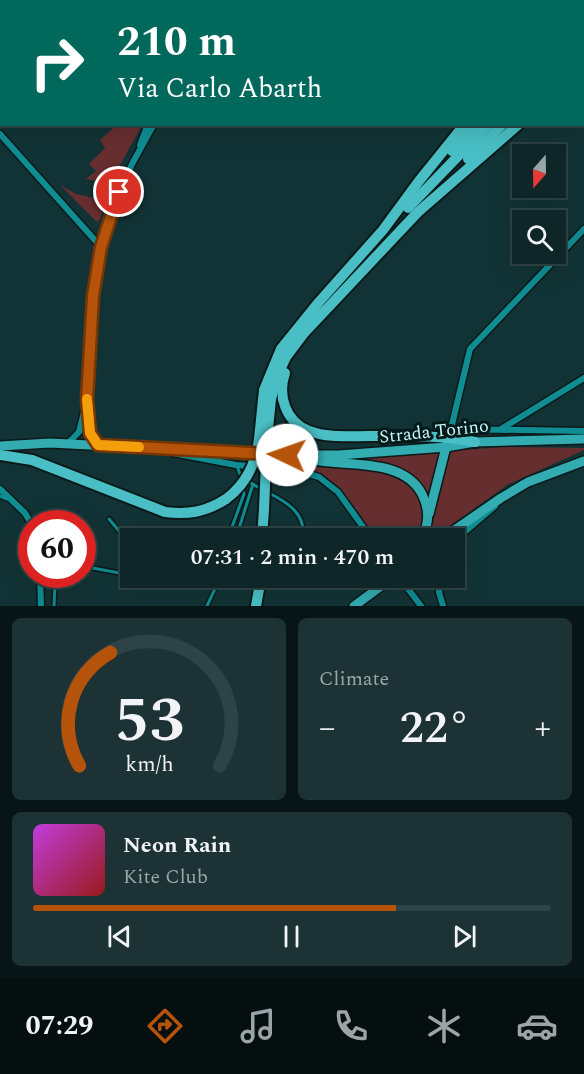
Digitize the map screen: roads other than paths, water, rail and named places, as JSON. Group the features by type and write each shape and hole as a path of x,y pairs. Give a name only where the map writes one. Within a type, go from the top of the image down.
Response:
{"highway":[{"path":"384,230 419,181 463,126"},
{"path":"412,192 475,126"},
{"path":"263,528 264,390 280,349 384,230 487,126"},
{"path":"0,455 32,460 165,512 193,513 216,506 239,487 251,470 263,439 274,387 286,357 304,333 364,267 501,126"},
{"path":"418,212 517,126"},
{"path":"364,267 335,308 306,339 291,361 281,387 285,407 297,424 316,433 475,441"},
{"path":"256,606 259,588"}],"main road":[{"name":"Strada Torino","path":"287,455 367,454 448,438"},
{"path":"425,528 448,438"},
{"name":"Strada Torino","path":"475,441 584,439"},
{"path":"0,446 68,444 287,455 312,461 381,468 399,472 417,485 429,516"},
{"path":"458,528 528,482 584,461"},
{"path":"354,606 376,588"}],"street":[{"path":"98,445 90,433 87,400 93,296 101,247 119,192 147,126"},
{"path":"137,154 149,137 153,126"},
{"path":"0,134 101,247"},
{"path":"448,438 470,349 584,229"},
{"path":"500,430 584,378"},
{"path":"68,444 79,432 87,400"},
{"name":"Strada Torino","path":"448,438 500,430 584,431"},
{"path":"145,447 236,465 292,469 319,477 338,492 364,528"},
{"path":"0,489 22,510"},
{"path":"465,530 488,513 501,498"},
{"path":"40,588 41,606"},
{"path":"407,588 421,606"},
{"path":"439,588 443,606"}],"lane":[{"path":"232,528 244,494 242,478 236,465"},
{"path":"242,478 294,509 303,522 303,528"},
{"path":"239,528 252,484"},
{"path":"0,496 14,501"},
{"path":"109,519 120,532"},
{"path":"96,569 120,573"},
{"path":"54,606 55,588"},
{"path":"207,606 215,588"}]}
